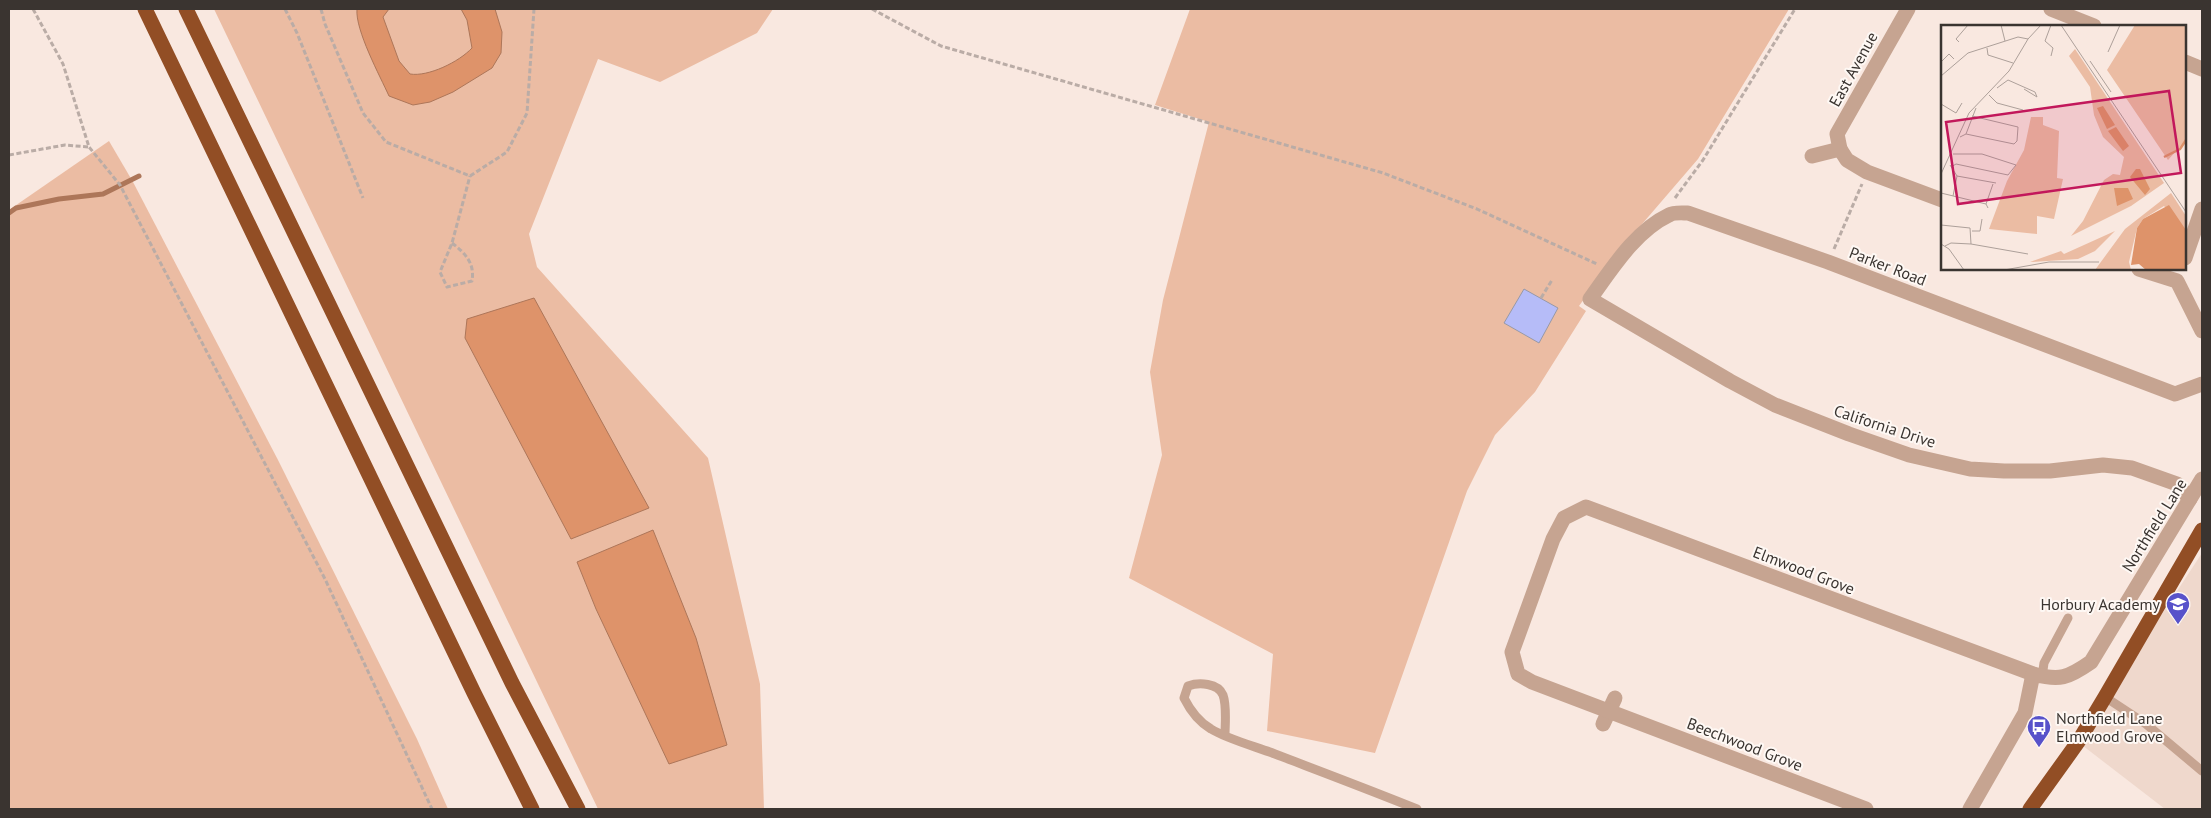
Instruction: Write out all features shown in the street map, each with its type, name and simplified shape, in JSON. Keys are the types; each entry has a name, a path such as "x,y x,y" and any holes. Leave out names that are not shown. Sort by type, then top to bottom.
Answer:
{"highway":[{"path":"145,9 532,809"},
{"path":"186,9 512,683 578,809"},
{"path":"2030,809 2078,742 2202,530"}],"street":[{"name":"East Avenue","path":"1840,148 1837,134 1908,9"},
{"path":"2051,9 2091,25"},
{"path":"2186,62 2202,69"},
{"path":"1812,156 1840,148 1847,160 1867,172 1941,200"},
{"path":"2186,255 2202,210"},
{"path":"1611,270 1646,230 1670,213"},
{"name":"Parker Road","path":"1670,213 1688,213 1828,262 2175,394 2202,384"},
{"name":"California Drive","path":"1611,270 1590,299 1730,381 1775,405 1909,455 1970,469 2050,471 2103,465 2132,468 2176,484 2190,499"},
{"path":"2145,270 2179,275 2202,331"},
{"name":"Northfield Lane","path":"2038,675 2053,679 2074,674 2091,662 2202,479"},
{"name":"Elmwood Grove","path":"1564,518 1586,507 2038,675"},
{"name":"Beechwood Grove","path":"1564,518 1553,539 1512,652 1518,674 1532,682 1866,809"},
{"path":"1970,809 2025,713 2038,675"}],"lane":[{"path":"2038,675 2068,618"},
{"path":"1225,735 1223,695 1217,687 1194,683 1188,686 1184,698 1190,710 1211,729 1225,735 1417,809"},
{"path":"2105,697 2146,724 2202,771"}],"path":[{"path":"33,9 63,64 89,147 120,185 325,579 432,809"},
{"path":"285,9 297,33 363,198"},
{"path":"321,9 325,24 362,113 386,142 470,176"},
{"path":"872,9 941,46 1384,173 1477,210 1611,270"},
{"path":"1670,213 1675,197 1703,160 1795,9"},
{"path":"452,243 467,254 473,272 472,281 447,287 440,272 452,243 470,176 507,152 528,113 534,10"},
{"path":"9,156 65,145 89,147"},
{"path":"1828,262 1867,172"},
{"path":"1541,298 1552,280"}],"shaded area":[{"path":"214,9 773,9 757,33 660,82 598,59 529,234 537,267 708,458 760,684 764,809 598,809"},
{"path":"357,9 389,9 383,17 399,61 410,74 434,71 451,63 472,48 467,20 461,9 495,9 502,32 501,53 492,68 453,92 430,102 413,105 389,96 364,40 357,18"},
{"path":"1190,9 1789,9 1698,159 1618,252 1579,306 1586,311 1535,392 1495,435 1467,491 1375,753 1267,731 1273,654 1129,578 1162,455 1150,372 1163,300 1209,122 1155,105"},
{"path":"109,141 133,182 278,460 417,739 448,809 9,809 9,210"},
{"path":"534,298 649,508 571,539 465,338 467,319"},
{"path":"653,530 696,638 727,745 669,764 596,609 577,562"},
{"name":"Horbury Academy","path":"2202,553 2202,809 2165,809 2078,742"}],"building":[{"path":"1524,289 1558,308 1539,343 1504,323"}],"waterway":[{"path":"9,213 16,208 59,199 103,194 139,176"}],"place":[{"name":"Horbury Academy","path":"2178,625"},
{"name":"Northfield Lane Elmwood Grove","path":"2039,748"}]}
